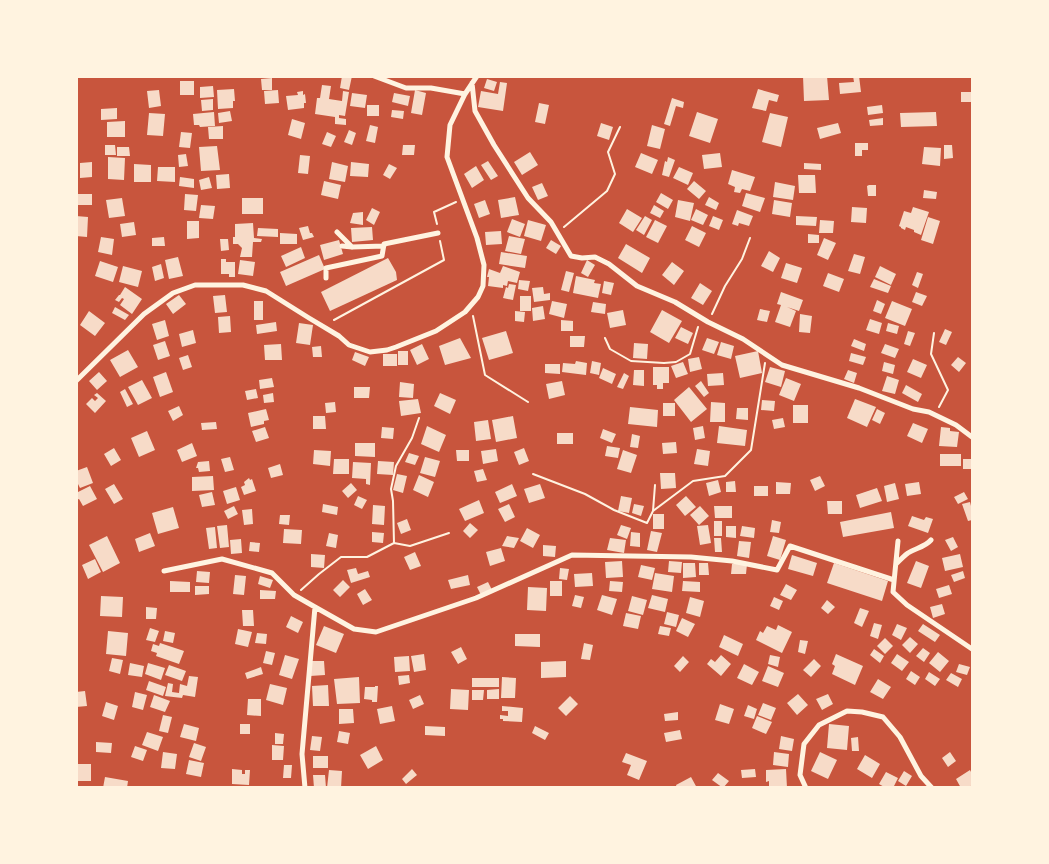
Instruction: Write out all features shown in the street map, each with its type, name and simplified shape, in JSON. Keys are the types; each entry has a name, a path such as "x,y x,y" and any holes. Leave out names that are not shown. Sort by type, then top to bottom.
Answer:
{"street":[{"path":"374,76 406,88 431,88 465,94"},
{"path":"76,381 144,314 173,293 195,285 243,285 266,291 339,336 349,345 370,352 396,347 436,330 465,312 478,297 483,286 484,265 477,238 447,157 450,126 465,94 477,76"},
{"path":"472,83 476,111 494,145 528,198 551,222 571,256 595,257 609,264 637,286 675,302 743,339 782,366 859,388 913,409 929,412 956,425 972,437"},
{"path":"338,232 352,247"},
{"path":"342,246 384,246 384,244 438,233"},
{"path":"327,278 326,268 382,256 384,246"},
{"path":"896,564 906,554 926,546 931,540"},
{"path":"898,542 893,592 907,605 972,649"},
{"path":"164,571 222,559 272,573 294,596 315,608 354,629 376,632 476,598 572,555 701,558 732,561 777,570 790,546 894,580"},
{"path":"305,788 302,754 315,608"},
{"path":"806,788 800,775 804,744 819,725 847,711 883,717 900,737 921,776 932,788"}],"path":[{"path":"557,233 606,191 615,174 608,152 620,128"},
{"path":"334,320 444,260 434,212 462,199"},
{"path":"708,322 725,286 742,259 750,238"},
{"path":"469,308 474,318 485,375 528,402"},
{"path":"605,338 610,349 631,361 676,362 690,354 701,318"},
{"path":"934,333 931,354 948,390 935,415"},
{"path":"653,511 693,481 725,476 751,450 766,355"},
{"path":"394,543 391,489 396,466 412,438 419,418"},
{"path":"533,474 585,494 614,510 647,523 653,511 655,485"},
{"path":"294,596 341,557 368,556 394,543 410,546 449,533"}],"building":[{"path":"342,76 352,76 349,90 340,88"},
{"path":"803,76 827,76 829,100 804,101"},
{"path":"853,76 859,76 861,92 840,94 839,83 854,82"},
{"path":"272,78 272,90 262,90 261,79"},
{"path":"487,79 497,82 494,91 484,88"},
{"path":"180,81 194,81 194,95 180,95"},
{"path":"500,82 507,83 503,111 478,107 481,91 498,94"},
{"path":"322,85 331,86 329,99 342,101 343,91 349,92 345,116 339,115 339,118 346,119 346,125 335,124 335,117 315,114 317,98 320,98"},
{"path":"213,86 214,97 200,98 200,87"},
{"path":"234,89 233,108 218,109 217,90"},
{"path":"758,89 779,95 777,102 769,100 766,111 752,108"},
{"path":"159,90 161,106 149,108 147,91"},
{"path":"278,90 279,103 265,104 264,91"},
{"path":"415,90 426,93 422,115 411,113"},
{"path":"303,91 306,103 304,103 304,108 288,110 286,96 298,95 297,92"},
{"path":"961,92 972,92 972,102 961,102"},
{"path":"352,93 367,95 365,108 350,106"},
{"path":"394,93 410,96 408,106 392,102"},
{"path":"672,98 684,102 683,108 676,106 670,126 664,124"},
{"path":"213,99 213,110 202,111 201,100"},
{"path":"539,103 549,105 545,124 535,122"},
{"path":"367,105 379,105 379,116 367,116"},
{"path":"882,105 883,113 868,115 867,107"},
{"path":"117,108 117,119 101,120 101,109"},
{"path":"392,110 404,111 403,119 391,117"},
{"path":"230,111 232,121 219,123 218,113"},
{"path":"214,112 215,126 194,125 193,114"},
{"path":"697,112 718,119 710,143 689,136"},
{"path":"936,112 937,126 901,127 900,113"},
{"path":"149,113 165,114 163,136 147,135"},
{"path":"770,113 788,117 781,147 762,142"},
{"path":"883,118 883,125 870,126 869,120"},
{"path":"292,119 305,123 301,139 288,135"},
{"path":"125,121 125,137 107,137 107,122"},
{"path":"601,123 613,127 609,140 597,136"},
{"path":"838,123 841,133 820,139 817,128"},
{"path":"370,125 378,127 375,143 366,141"},
{"path":"652,125 665,129 660,149 647,146"},
{"path":"223,126 223,139 209,139 208,127"},
{"path":"349,130 356,133 352,145 344,142"},
{"path":"181,132 192,133 190,148 179,147"},
{"path":"327,132 336,136 331,147 322,144"},
{"path":"855,143 868,143 868,150 862,150 862,156 855,156"},
{"path":"105,145 115,145 116,155 105,155"},
{"path":"403,145 415,145 414,155 402,155"},
{"path":"944,145 952,145 953,158 944,159"},
{"path":"217,146 220,170 201,171 199,147"},
{"path":"117,147 129,147 130,156 117,156"},
{"path":"924,147 941,148 940,166 922,164"},
{"path":"530,152 538,165 522,175 514,162"},
{"path":"641,153 658,160 652,174 635,167"},
{"path":"720,153 722,167 704,169 702,155"},
{"path":"186,154 188,166 179,167 178,155"},
{"path":"300,155 310,156 308,174 298,173"},
{"path":"108,157 125,158 124,180 108,179"},
{"path":"668,157 675,160 669,177 662,175"},
{"path":"488,161 498,176 491,180 481,165"},
{"path":"92,162 92,177 80,178 80,163"},
{"path":"332,162 348,166 345,182 329,179"},
{"path":"351,162 369,164 368,177 350,176"},
{"path":"804,163 821,164 821,170 804,169"},
{"path":"134,164 151,165 151,182 134,182"},
{"path":"389,164 397,168 390,179 383,175"},
{"path":"476,166 484,180 472,188 464,174"},
{"path":"158,167 175,167 175,182 157,181"},
{"path":"679,167 693,173 688,185 673,178"},
{"path":"732,170 755,177 750,191 742,189 740,193 734,192 735,187 728,184"},
{"path":"229,174 230,188 217,189 216,175"},
{"path":"798,175 815,175 816,193 799,193"},
{"path":"180,177 194,179 194,188 179,186"},
{"path":"209,177 212,188 201,190 199,180"},
{"path":"324,181 341,185 338,199 321,195"},
{"path":"694,181 706,191 699,199 687,189"},
{"path":"775,182 795,186 793,200 773,197"},
{"path":"542,183 548,196 538,200 532,187"},
{"path":"876,185 876,196 868,196 867,186"},
{"path":"924,190 937,192 936,199 923,198"},
{"path":"661,193 673,200 668,209 656,202"},
{"path":"746,193 765,198 760,212 742,206"},
{"path":"77,194 92,194 92,205 78,205"},
{"path":"185,194 198,195 196,211 184,210"},
{"path":"515,197 519,215 501,218 498,200"},
{"path":"709,197 719,203 716,210 705,205"},
{"path":"122,198 125,216 109,218 106,200"},
{"path":"242,198 263,198 263,214 242,214"},
{"path":"485,200 490,214 479,218 474,204"},
{"path":"678,200 694,203 690,221 675,217"},
{"path":"774,200 792,203 790,217 772,214"},
{"path":"201,205 215,206 213,219 199,218"},
{"path":"654,205 664,211 660,218 650,213"},
{"path":"852,207 867,208 866,223 851,222"},
{"path":"913,207 929,212 921,235 914,230 906,227 905,230 899,226 904,211 911,213"},
{"path":"372,208 380,212 374,225 366,220"},
{"path":"627,209 642,218 633,232 619,223"},
{"path":"696,209 708,215 703,225 691,220"},
{"path":"737,210 753,216 749,226 739,223 738,226 732,224"},
{"path":"363,212 363,225 350,223 353,213"},
{"path":"76,216 88,217 87,237 76,236"},
{"path":"645,216 652,220 644,235 636,230"},
{"path":"713,216 723,220 719,230 709,226"},
{"path":"796,216 817,217 816,226 796,225"},
{"path":"928,217 940,221 933,244 921,240"},
{"path":"512,219 525,224 520,237 507,232"},
{"path":"528,220 546,225 541,241 524,236"},
{"path":"655,220 667,226 658,243 646,237"},
{"path":"820,220 834,221 833,233 819,233"},
{"path":"187,221 199,221 199,238 187,239"},
{"path":"134,222 136,235 122,237 120,224"},
{"path":"253,223 254,238 262,239 261,242 253,242 252,257 240,257 242,248 238,244 233,244 235,224"},
{"path":"308,226 314,237 303,240 299,228"},
{"path":"692,226 706,233 699,247 685,240"},
{"path":"372,227 373,240 352,242 351,228"},
{"path":"258,228 278,229 278,237 257,236"},
{"path":"501,231 502,244 486,245 485,232"},
{"path":"280,233 297,234 297,244 280,244"},
{"path":"808,234 819,235 819,243 808,243"},
{"path":"509,236 525,239 521,254 505,251"},
{"path":"101,237 114,239 112,255 98,252"},
{"path":"164,237 165,246 152,246 152,238"},
{"path":"824,238 836,243 828,260 817,255"},
{"path":"220,239 228,239 229,250 221,251"},
{"path":"339,240 343,254 324,260 320,245"},
{"path":"551,240 561,246 556,254 546,248"},
{"path":"626,244 650,258 642,273 618,258"},
{"path":"301,247 305,258 286,267 281,256"},
{"path":"769,251 780,258 773,272 761,266"},
{"path":"501,252 527,256 525,268 499,264"},
{"path":"854,254 865,257 860,274 848,271"},
{"path":"319,255 325,269 286,286 280,272"},
{"path":"178,257 183,276 169,279 165,260"},
{"path":"388,258 396,272 397,280 330,311 321,292"},
{"path":"221,259 226,259 226,262 235,262 235,277 221,274"},
{"path":"240,260 255,262 253,276 238,274"},
{"path":"587,260 595,265 588,277 581,273"},
{"path":"100,261 118,267 113,282 95,276"},
{"path":"672,262 684,271 674,285 662,275"},
{"path":"786,263 802,268 797,283 781,278"},
{"path":"161,264 164,278 155,281 152,267"},
{"path":"123,266 142,271 138,287 119,282"},
{"path":"503,266 520,272 517,283 508,281 507,286 503,285 503,288 488,286 489,269 500,273"},
{"path":"880,266 896,274 891,285 875,277"},
{"path":"566,271 574,273 569,292 561,290"},
{"path":"917,272 923,274 918,288 912,285"},
{"path":"828,273 844,279 839,292 823,286"},
{"path":"576,276 595,280 594,283 601,284 598,298 573,293"},
{"path":"874,279 891,286 888,293 870,287"},
{"path":"519,280 530,281 528,291 518,289"},
{"path":"604,281 614,283 611,295 602,293"},
{"path":"700,283 712,291 703,305 691,298"},
{"path":"509,284 516,285 513,300 503,298"},
{"path":"125,287 142,299 132,314 120,305 124,299 122,298 119,302 115,300"},
{"path":"543,287 544,294 550,293 550,300 534,302 532,288"},
{"path":"781,292 803,300 799,311 787,307 796,311 790,327 775,322 781,305 777,304"},
{"path":"916,292 927,296 922,306 912,302"},
{"path":"179,295 186,304 173,314 166,304"},
{"path":"225,295 227,312 215,313 213,296"},
{"path":"520,296 531,296 531,311 520,311"},
{"path":"877,300 885,304 881,314 873,311"},
{"path":"254,301 263,301 263,320 254,320"},
{"path":"552,301 567,304 564,318 549,314"},
{"path":"892,301 912,309 905,326 885,318"},
{"path":"593,302 606,304 605,314 591,312"},
{"path":"543,306 545,319 533,321 532,308"},
{"path":"115,307 129,315 125,320 112,313"},
{"path":"760,309 770,311 767,322 757,320"},
{"path":"623,310 626,325 610,328 607,313"},
{"path":"662,310 682,321 669,343 650,332"},
{"path":"89,311 105,323 95,336 80,325"},
{"path":"515,311 525,312 524,322 515,321"},
{"path":"800,314 812,316 810,333 799,332"},
{"path":"230,316 231,332 219,333 218,317"},
{"path":"870,319 882,323 879,334 866,330"},
{"path":"165,320 169,336 157,340 152,324"},
{"path":"561,320 573,321 573,331 561,331"},
{"path":"276,322 277,331 257,334 256,325"},
{"path":"299,323 313,325 310,345 296,343"},
{"path":"888,323 899,326 897,334 886,331"},
{"path":"681,327 693,333 688,344 675,338"},
{"path":"945,329 952,332 946,345 939,342"},
{"path":"193,330 196,343 182,347 179,334"},
{"path":"506,331 513,353 489,360 482,338"},
{"path":"908,331 915,333 910,346 904,344"},
{"path":"570,336 585,336 584,347 570,347"},
{"path":"460,338 471,358 445,365 439,346"},
{"path":"707,338 719,342 714,354 702,350"},
{"path":"854,339 866,344 864,351 851,346"},
{"path":"165,341 170,356 158,360 153,345"},
{"path":"721,342 734,346 731,359 717,355"},
{"path":"634,343 648,344 647,359 633,358"},
{"path":"281,344 282,360 265,360 264,345"},
{"path":"422,344 429,359 417,365 410,350"},
{"path":"885,344 899,349 895,358 881,353"},
{"path":"321,346 322,357 313,357 312,347"},
{"path":"128,350 138,367 120,377 110,360"},
{"path":"398,351 408,351 408,365 398,365"},
{"path":"758,351 762,373 740,378 735,356"},
{"path":"355,352 369,357 365,366 352,360"},
{"path":"851,353 866,357 863,365 849,361"},
{"path":"383,354 397,354 397,366 383,366"},
{"path":"188,355 192,367 183,370 179,358"},
{"path":"699,357 702,369 690,372 688,359"},
{"path":"958,357 966,363 959,372 951,365"},
{"path":"913,359 927,365 921,378 907,372"},
{"path":"576,361 587,363 586,375 562,372 563,363 575,364"},
{"path":"592,361 601,363 599,375 590,373"},
{"path":"683,362 688,374 676,378 671,366"},
{"path":"884,362 895,365 893,374 882,371"},
{"path":"545,364 560,364 560,374 545,373"},
{"path":"653,367 669,367 669,383 663,383 663,389 657,389 657,385 653,385"},
{"path":"770,367 785,371 781,387 765,382"},
{"path":"603,368 616,374 612,384 599,378"},
{"path":"634,370 644,370 644,386 633,385"},
{"path":"848,370 857,373 854,383 844,379"},
{"path":"99,372 107,381 97,390 89,381"},
{"path":"166,372 173,392 160,397 153,377"},
{"path":"624,373 629,376 623,389 617,387"},
{"path":"723,373 724,385 708,386 707,374"},
{"path":"887,376 899,380 895,394 882,391"},
{"path":"272,378 274,387 260,389 259,380"},
{"path":"786,378 801,384 794,401 779,395"},
{"path":"142,380 152,398 138,405 128,387"},
{"path":"562,381 565,395 549,399 546,384"},
{"path":"701,381 709,393 704,397 695,386"},
{"path":"400,382 414,384 413,398 399,397"},
{"path":"906,385 922,394 918,402 902,393"},
{"path":"354,387 370,387 369,398 354,398"},
{"path":"689,387 707,409 691,422 674,400"},
{"path":"125,389 133,404 127,407 120,392"},
{"path":"256,389 258,398 247,400 245,391"},
{"path":"97,393 106,401 95,413 86,404 92,398 95,401 98,398 94,395"},
{"path":"273,393 274,402 264,403 263,395"},
{"path":"440,393 456,400 450,414 434,406"},
{"path":"418,399 421,413 401,416 399,401"},
{"path":"855,399 876,407 867,427 847,418"},
{"path":"762,400 775,401 774,411 761,410"},
{"path":"335,402 336,412 326,413 325,403"},
{"path":"711,402 725,403 725,422 710,422"},
{"path":"663,403 675,403 675,416 663,416"},
{"path":"793,405 808,405 808,423 793,423"},
{"path":"179,406 183,415 173,421 168,411"},
{"path":"630,407 658,410 657,427 628,424"},
{"path":"737,408 748,408 748,420 736,419"},
{"path":"266,409 269,420 264,421 264,424 251,427 248,413"},
{"path":"877,409 885,413 880,424 872,420"},
{"path":"313,416 325,416 326,429 313,429"},
{"path":"513,416 517,438 496,442 492,420"},
{"path":"783,418 785,427 774,429 772,420"},
{"path":"488,420 491,439 476,441 474,422"},
{"path":"216,422 217,429 202,430 201,423"},
{"path":"913,423 928,429 922,443 907,436"},
{"path":"427,426 446,435 439,452 421,444"},
{"path":"703,426 705,438 695,440 693,428"},
{"path":"719,426 747,430 745,446 717,443"},
{"path":"265,427 269,438 256,442 252,431"},
{"path":"382,427 394,428 393,439 381,438"},
{"path":"941,427 959,432 957,447 939,446"},
{"path":"603,429 616,434 612,443 600,438"},
{"path":"147,431 155,450 139,457 131,438"},
{"path":"557,433 573,433 573,444 557,444"},
{"path":"632,434 640,436 638,448 630,447"},
{"path":"676,442 677,453 663,454 662,443"},
{"path":"192,443 197,456 182,462 177,450"},
{"path":"355,443 375,443 375,457 355,456"},
{"path":"607,446 620,448 618,458 605,456"},
{"path":"114,448 121,460 111,466 104,454"},
{"path":"524,448 529,461 519,465 514,452"},
{"path":"496,449 498,461 483,464 481,451"},
{"path":"697,449 710,451 708,466 694,464"},
{"path":"314,450 331,451 330,466 313,464"},
{"path":"456,450 469,450 469,461 457,461"},
{"path":"623,450 637,455 631,473 617,469"},
{"path":"409,453 419,456 415,465 405,462"},
{"path":"940,454 961,454 961,466 940,466"},
{"path":"230,457 234,470 225,472 221,459"},
{"path":"425,457 440,461 435,477 420,473"},
{"path":"334,459 349,459 349,474 333,474"},
{"path":"963,459 972,459 972,469 963,469"},
{"path":"209,461 210,471 199,472 196,468 198,462"},
{"path":"378,461 394,462 393,475 377,474"},
{"path":"353,462 371,463 370,485 366,484 366,479 352,478"},
{"path":"280,464 283,475 271,478 268,468"},
{"path":"87,467 93,483 80,488 76,480 76,471"},
{"path":"483,469 487,480 477,482 474,471"},
{"path":"660,473 675,473 676,488 661,489"},
{"path":"397,474 407,476 403,493 393,490"},
{"path":"419,475 434,482 428,497 413,490"},
{"path":"213,476 214,490 192,491 192,477"},
{"path":"820,476 825,486 815,491 810,480"},
{"path":"249,478 252,479 256,491 244,495 241,487"},
{"path":"718,480 721,492 709,496 706,483"},
{"path":"735,481 736,492 726,492 726,482"},
{"path":"776,482 791,483 790,494 776,494"},
{"path":"919,482 921,494 907,496 905,484"},
{"path":"351,483 357,490 348,498 342,491"},
{"path":"895,483 899,499 887,502 884,486"},
{"path":"114,484 123,499 114,504 105,489"},
{"path":"512,484 517,496 500,503 495,492"},
{"path":"540,484 545,498 529,503 524,489"},
{"path":"90,486 97,499 83,506 79,499 76,500 76,493"},
{"path":"754,486 768,486 768,496 754,496"},
{"path":"236,487 240,500 227,504 223,491"},
{"path":"877,488 882,501 860,508 856,495"},
{"path":"212,492 215,505 202,507 199,495"},
{"path":"964,492 968,499 958,504 954,497"},
{"path":"358,496 367,500 362,509 354,505"},
{"path":"621,496 632,498 629,513 618,511"},
{"path":"686,496 696,507 685,516 676,505"},
{"path":"479,500 484,513 465,521 459,509"},
{"path":"827,501 842,501 842,514 828,514"},
{"path":"970,502 972,520 968,521 962,504"},
{"path":"323,504 338,507 337,515 322,512"},
{"path":"509,504 515,517 505,522 498,509"},
{"path":"634,504 644,506 641,516 632,513"},
{"path":"373,505 385,506 384,525 372,524"},
{"path":"234,506 238,514 228,519 224,511"},
{"path":"700,506 709,516 699,525 690,515"},
{"path":"714,506 732,506 732,518 715,518"},
{"path":"173,507 179,528 158,534 152,513"},
{"path":"252,509 253,524 244,525 242,510"},
{"path":"891,512 894,528 843,537 840,522"},
{"path":"653,514 664,514 664,529 653,529"},
{"path":"280,515 290,515 289,525 279,524"},
{"path":"912,516 924,520 926,517 933,519 928,533 908,526"},
{"path":"407,519 411,530 401,534 397,523"},
{"path":"772,520 781,522 779,533 770,532"},
{"path":"714,521 722,521 722,536 714,536"},
{"path":"470,523 478,530 470,538 463,531"},
{"path":"227,525 229,547 220,548 217,526"},
{"path":"621,525 631,528 627,539 617,535"},
{"path":"708,525 711,543 700,545 697,526"},
{"path":"726,526 736,526 736,538 726,537"},
{"path":"742,526 755,528 754,538 740,536"},
{"path":"215,527 217,548 209,549 206,528"},
{"path":"527,528 540,535 533,548 520,541"},
{"path":"284,529 302,530 301,544 283,543"},
{"path":"651,531 662,533 657,552 647,550"},
{"path":"372,532 384,533 383,543 372,542"},
{"path":"631,532 640,533 640,547 630,546"},
{"path":"150,533 155,546 139,552 135,539"},
{"path":"329,533 338,535 336,548 326,546"},
{"path":"107,536 120,563 103,572 89,545"},
{"path":"507,536 519,538 514,548 502,546"},
{"path":"773,536 786,540 780,560 767,556"},
{"path":"953,537 958,547 951,551 945,540"},
{"path":"610,538 626,540 624,553 607,550"},
{"path":"714,538 721,538 722,552 715,552"},
{"path":"241,539 242,553 231,554 230,540"},
{"path":"739,541 751,542 749,558 737,556"},
{"path":"250,542 260,543 259,552 249,551"},
{"path":"543,545 556,546 555,557 543,556"},
{"path":"501,548 505,561 490,566 486,552"},
{"path":"415,552 421,566 410,570 404,557"},
{"path":"311,554 325,555 324,568 311,567"},
{"path":"960,554 963,567 945,571 942,558"},
{"path":"792,555 817,563 813,576 788,569"},
{"path":"95,559 101,572 88,579 82,565"},
{"path":"622,561 623,577 606,578 605,562"},
{"path":"669,561 682,562 681,573 668,572"},
{"path":"916,561 929,566 921,588 907,583"},
{"path":"683,563 695,563 696,577 683,578"},
{"path":"699,563 708,563 709,575 699,575"},
{"path":"834,563 888,581 882,601 827,583"},
{"path":"732,564 747,564 746,574 731,574"},
{"path":"641,565 655,568 652,580 638,577"},
{"path":"356,568 358,574 368,571 370,577 351,583 347,570"},
{"path":"560,568 569,569 567,580 559,579"},
{"path":"197,571 210,572 209,583 196,582"},
{"path":"963,571 965,578 954,582 951,575"},
{"path":"592,573 593,586 575,587 574,574"},
{"path":"655,573 674,576 672,592 652,589"},
{"path":"235,575 246,576 244,595 233,594"},
{"path":"468,575 470,585 451,589 448,580"},
{"path":"260,576 273,580 270,588 258,584"},
{"path":"343,580 350,587 340,597 333,590"},
{"path":"170,581 190,582 190,592 170,592"},
{"path":"550,581 562,581 562,596 550,596"},
{"path":"610,581 623,582 622,592 609,591"},
{"path":"683,581 700,582 700,592 682,591"},
{"path":"488,582 492,590 481,595 477,587"},
{"path":"786,584 797,590 791,600 780,595"},
{"path":"949,585 952,594 939,598 936,589"},
{"path":"195,586 209,586 209,594 195,595"},
{"path":"528,587 547,588 546,611 527,610"},
{"path":"365,589 372,600 363,605 357,594"},
{"path":"260,590 276,591 275,599 260,599"},
{"path":"575,595 584,597 581,608 572,606"},
{"path":"602,595 617,599 612,615 597,610"},
{"path":"652,595 668,599 665,612 648,608"},
{"path":"101,596 123,597 122,617 100,616"},
{"path":"632,596 647,600 643,615 628,611"},
{"path":"690,597 704,601 700,617 686,613"},
{"path":"774,597 783,601 779,610 770,606"},
{"path":"827,600 835,607 828,614 821,608"},
{"path":"942,604 945,614 933,618 930,607"},
{"path":"146,607 157,608 156,619 146,619"},
{"path":"860,608 869,611 862,627 854,623"},
{"path":"242,610 253,610 254,626 243,626"},
{"path":"667,612 679,615 676,627 664,624"},
{"path":"626,613 641,616 638,629 623,626"},
{"path":"291,616 303,622 298,633 286,627"},
{"path":"682,618 695,624 688,637 676,631"},
{"path":"874,623 882,625 878,639 870,636"},
{"path":"897,624 907,628 901,640 892,635"},
{"path":"923,624 940,635 935,642 918,631"},
{"path":"778,625 792,632 782,653 756,640 760,631 763,633 767,626 776,630"},
{"path":"324,626 344,634 336,653 316,645"},
{"path":"660,626 671,628 669,636 658,634"},
{"path":"150,628 159,631 155,642 146,640"},
{"path":"238,629 252,632 248,647 235,644"},
{"path":"108,631 128,633 126,656 106,654"},
{"path":"165,631 175,633 173,643 163,641"},
{"path":"257,633 267,634 266,644 255,643"},
{"path":"515,634 540,634 540,647 515,646"},
{"path":"724,635 743,644 738,656 719,647"},
{"path":"910,637 918,644 910,653 902,645"},
{"path":"885,638 893,646 885,654 877,646"},
{"path":"800,640 808,641 805,654 798,652"},
{"path":"160,643 184,651 179,664 156,656 157,653 151,651 153,644 159,646"},
{"path":"584,643 593,645 590,660 581,659"},
{"path":"461,647 467,659 458,664 451,652"},
{"path":"923,648 930,653 924,662 916,656"},
{"path":"874,649 884,656 880,663 870,655"},
{"path":"266,651 275,653 272,665 263,663"},
{"path":"938,652 949,661 940,672 929,663"},
{"path":"424,654 426,670 414,672 411,656"},
{"path":"836,654 863,666 855,685 832,674 835,666 832,664"},
{"path":"897,654 909,662 902,671 891,663"},
{"path":"285,655 299,659 292,679 279,675"},
{"path":"721,655 731,664 721,676 707,664 711,659 715,662"},
{"path":"770,655 780,657 778,667 768,664"},
{"path":"409,656 410,671 395,672 394,657"},
{"path":"683,656 689,662 680,672 674,666"},
{"path":"112,658 123,660 120,674 109,671"},
{"path":"814,659 821,666 811,677 803,670"},
{"path":"309,661 324,661 325,675 310,676"},
{"path":"566,661 566,677 541,678 541,662"},
{"path":"130,663 144,666 142,677 128,675"},
{"path":"148,663 165,668 161,680 145,674"},
{"path":"744,664 759,672 752,685 737,678"},
{"path":"959,664 970,667 967,675 956,672"},
{"path":"169,665 186,671 182,681 165,675"},
{"path":"768,666 784,673 778,687 762,681"},
{"path":"261,667 263,674 247,679 245,673"},
{"path":"911,671 920,677 915,685 906,679"},
{"path":"929,672 940,679 935,686 925,679"},
{"path":"951,673 962,679 958,687 946,680"},
{"path":"409,675 410,683 399,685 398,676"},
{"path":"189,676 198,677 195,697 165,696 168,683 173,684 172,692 179,693 180,684 187,686"},
{"path":"359,677 360,703 337,704 334,679"},
{"path":"502,677 516,678 515,698 501,698"},
{"path":"472,678 499,678 499,687 472,687"},
{"path":"878,679 891,687 883,699 870,692"},
{"path":"149,681 166,687 163,696 146,690"},
{"path":"270,684 287,688 283,705 266,700"},
{"path":"328,685 329,706 313,706 312,686"},
{"path":"378,686 377,702 364,699 365,687"},
{"path":"451,689 469,690 468,710 450,709"},
{"path":"499,689 499,699 487,699 487,690"},
{"path":"472,690 484,690 483,700 472,700"},
{"path":"85,691 87,706 76,707 76,692"},
{"path":"135,692 147,695 143,710 132,707"},
{"path":"798,694 808,705 797,715 787,703"},
{"path":"828,694 833,704 822,710 816,699"},
{"path":"154,695 170,701 165,712 150,707"},
{"path":"420,695 424,704 413,709 409,700"},
{"path":"570,696 578,704 566,716 558,708"},
{"path":"248,699 261,699 261,716 247,715"},
{"path":"106,702 118,706 114,720 102,716"},
{"path":"763,703 776,708 771,720 758,715"},
{"path":"720,704 734,709 729,724 715,720"},
{"path":"748,705 757,709 754,719 744,716"},
{"path":"392,706 395,721 380,724 377,709"},
{"path":"502,706 523,708 522,722 500,719 500,715 508,716 508,711 502,711"},
{"path":"339,709 353,709 354,723 339,724"},
{"path":"678,712 678,720 665,721 664,714"},
{"path":"163,715 172,717 168,733 159,731"},
{"path":"757,716 772,722 766,734 752,728"},
{"path":"184,724 199,728 196,741 180,737"},
{"path":"240,724 250,724 250,734 240,734"},
{"path":"829,724 849,726 847,750 827,748"},
{"path":"425,726 445,727 445,736 425,735"},
{"path":"535,726 549,733 545,740 532,733"},
{"path":"680,730 682,739 666,742 664,733"},
{"path":"339,731 350,733 348,744 337,742"},
{"path":"147,732 163,737 158,751 142,745"},
{"path":"275,733 284,734 283,744 275,744"},
{"path":"312,736 322,737 320,751 310,750"},
{"path":"781,736 794,739 792,751 779,749"},
{"path":"858,737 859,751 852,751 851,738"},
{"path":"96,742 112,743 111,753 96,752"},
{"path":"194,743 206,747 201,761 189,757"},
{"path":"272,745 284,746 283,760 272,760"},
{"path":"135,746 147,750 143,761 131,757"},
{"path":"376,746 383,760 368,769 360,755"},
{"path":"163,752 177,754 175,769 161,768"},
{"path":"774,752 789,754 788,767 773,765"},
{"path":"820,752 837,760 828,779 811,771"},
{"path":"950,752 956,761 948,767 942,758"},
{"path":"626,753 647,761 639,780 627,775 631,765 622,762"},
{"path":"865,755 880,764 872,778 857,769"},
{"path":"313,756 328,756 328,768 313,768"},
{"path":"189,760 204,763 201,777 186,774"},
{"path":"78,764 91,764 91,781 76,781"},
{"path":"284,765 292,765 291,778 283,778"},
{"path":"232,769 242,770 242,774 245,774 245,770 250,770 249,785 232,784"},
{"path":"412,769 417,775 406,784 402,779"},
{"path":"755,769 756,777 742,778 741,770"},
{"path":"786,769 787,788 769,788 769,781 766,782 766,770"},
{"path":"329,770 342,771 341,788 327,788"},
{"path":"970,770 972,785 968,788 961,788 956,779"},
{"path":"904,771 912,776 906,786 898,781"},
{"path":"886,772 898,778 893,788 886,788 879,784"},
{"path":"718,773 729,781 723,788 712,780"},
{"path":"313,775 325,775 326,788 314,788"},
{"path":"105,777 128,781 127,788 103,788"},
{"path":"691,777 697,788 677,788 676,785"}]}
